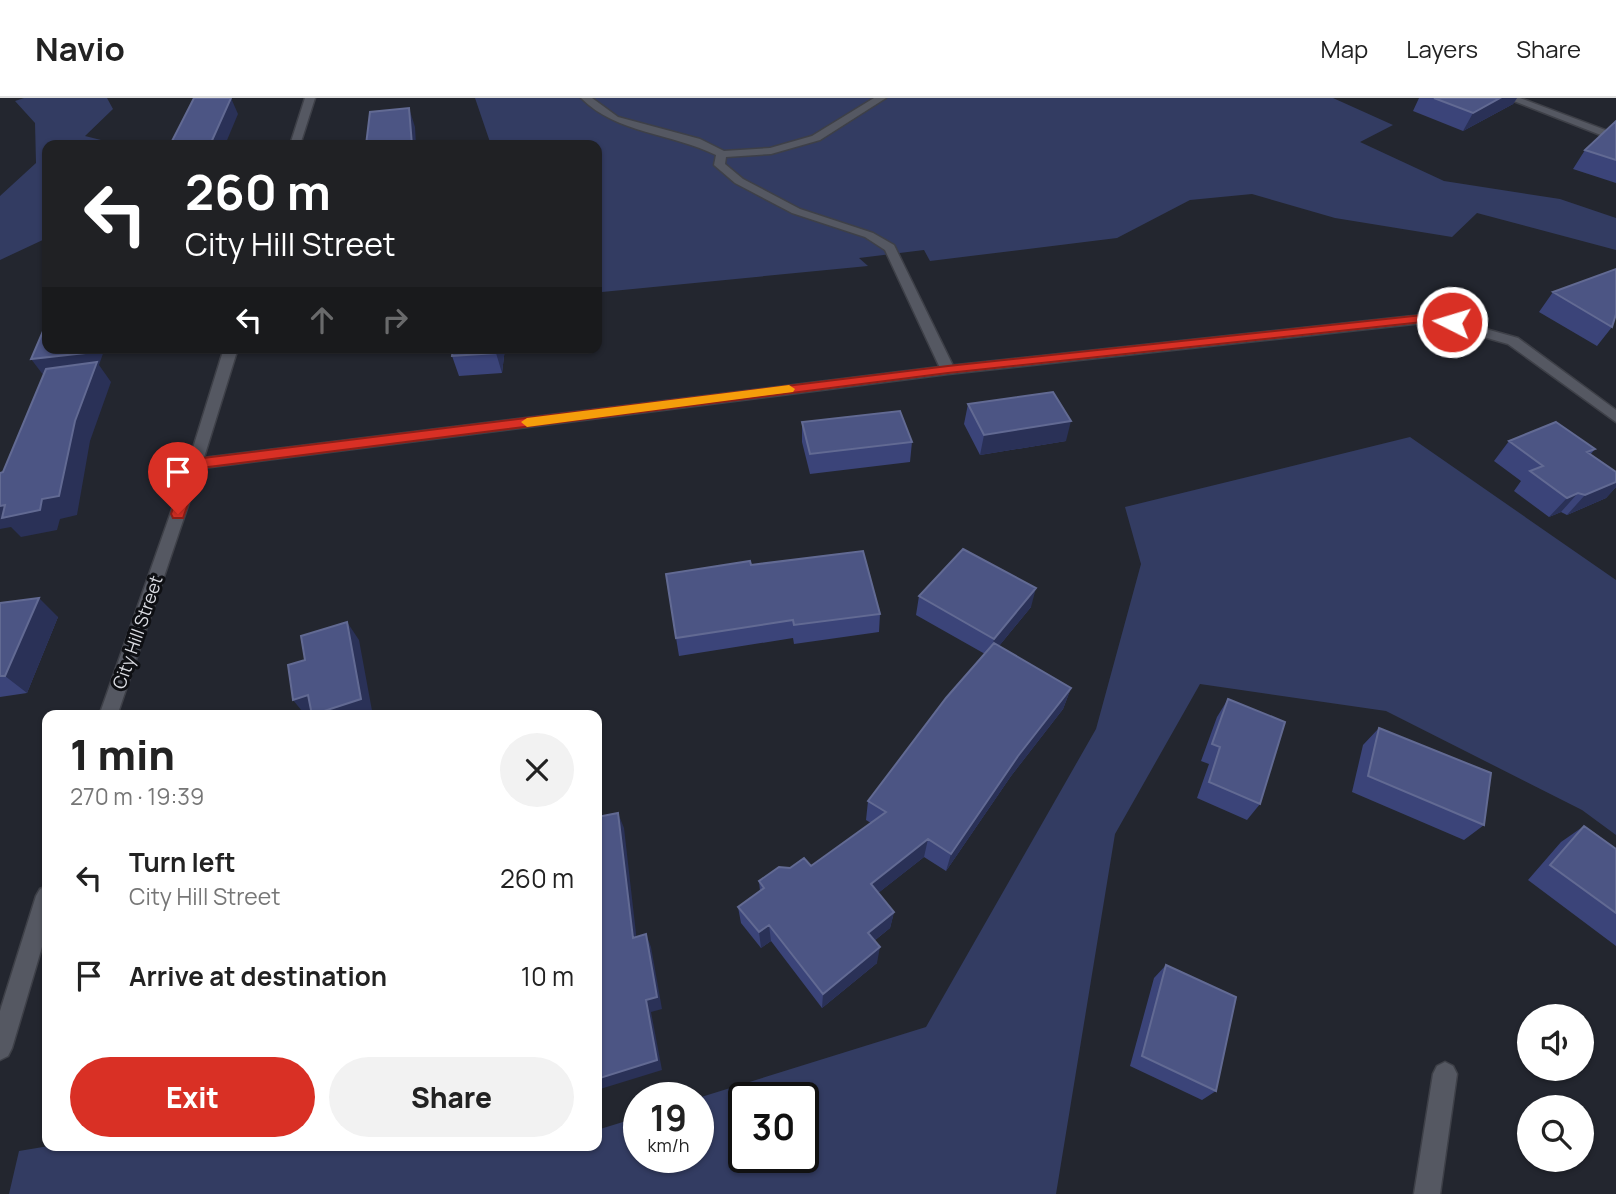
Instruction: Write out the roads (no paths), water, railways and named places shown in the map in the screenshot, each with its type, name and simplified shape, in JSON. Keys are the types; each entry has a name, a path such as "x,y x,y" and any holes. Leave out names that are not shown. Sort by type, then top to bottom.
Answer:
{"street":[{"path":"297,140 310,98"},
{"path":"586,98 614,119 696,141 722,154 771,151 816,138 881,98"},
{"path":"1511,98 1616,138"},
{"path":"722,154 719,165 762,194 818,220 869,235 890,248 948,370"},
{"path":"195,464 948,370 1432,318 1513,341 1616,417"},
{"name":"City Hill Street","path":"110,710 230,354"},
{"path":"0,1048 42,912"},
{"path":"1427,1194 1445,1074"}]}
